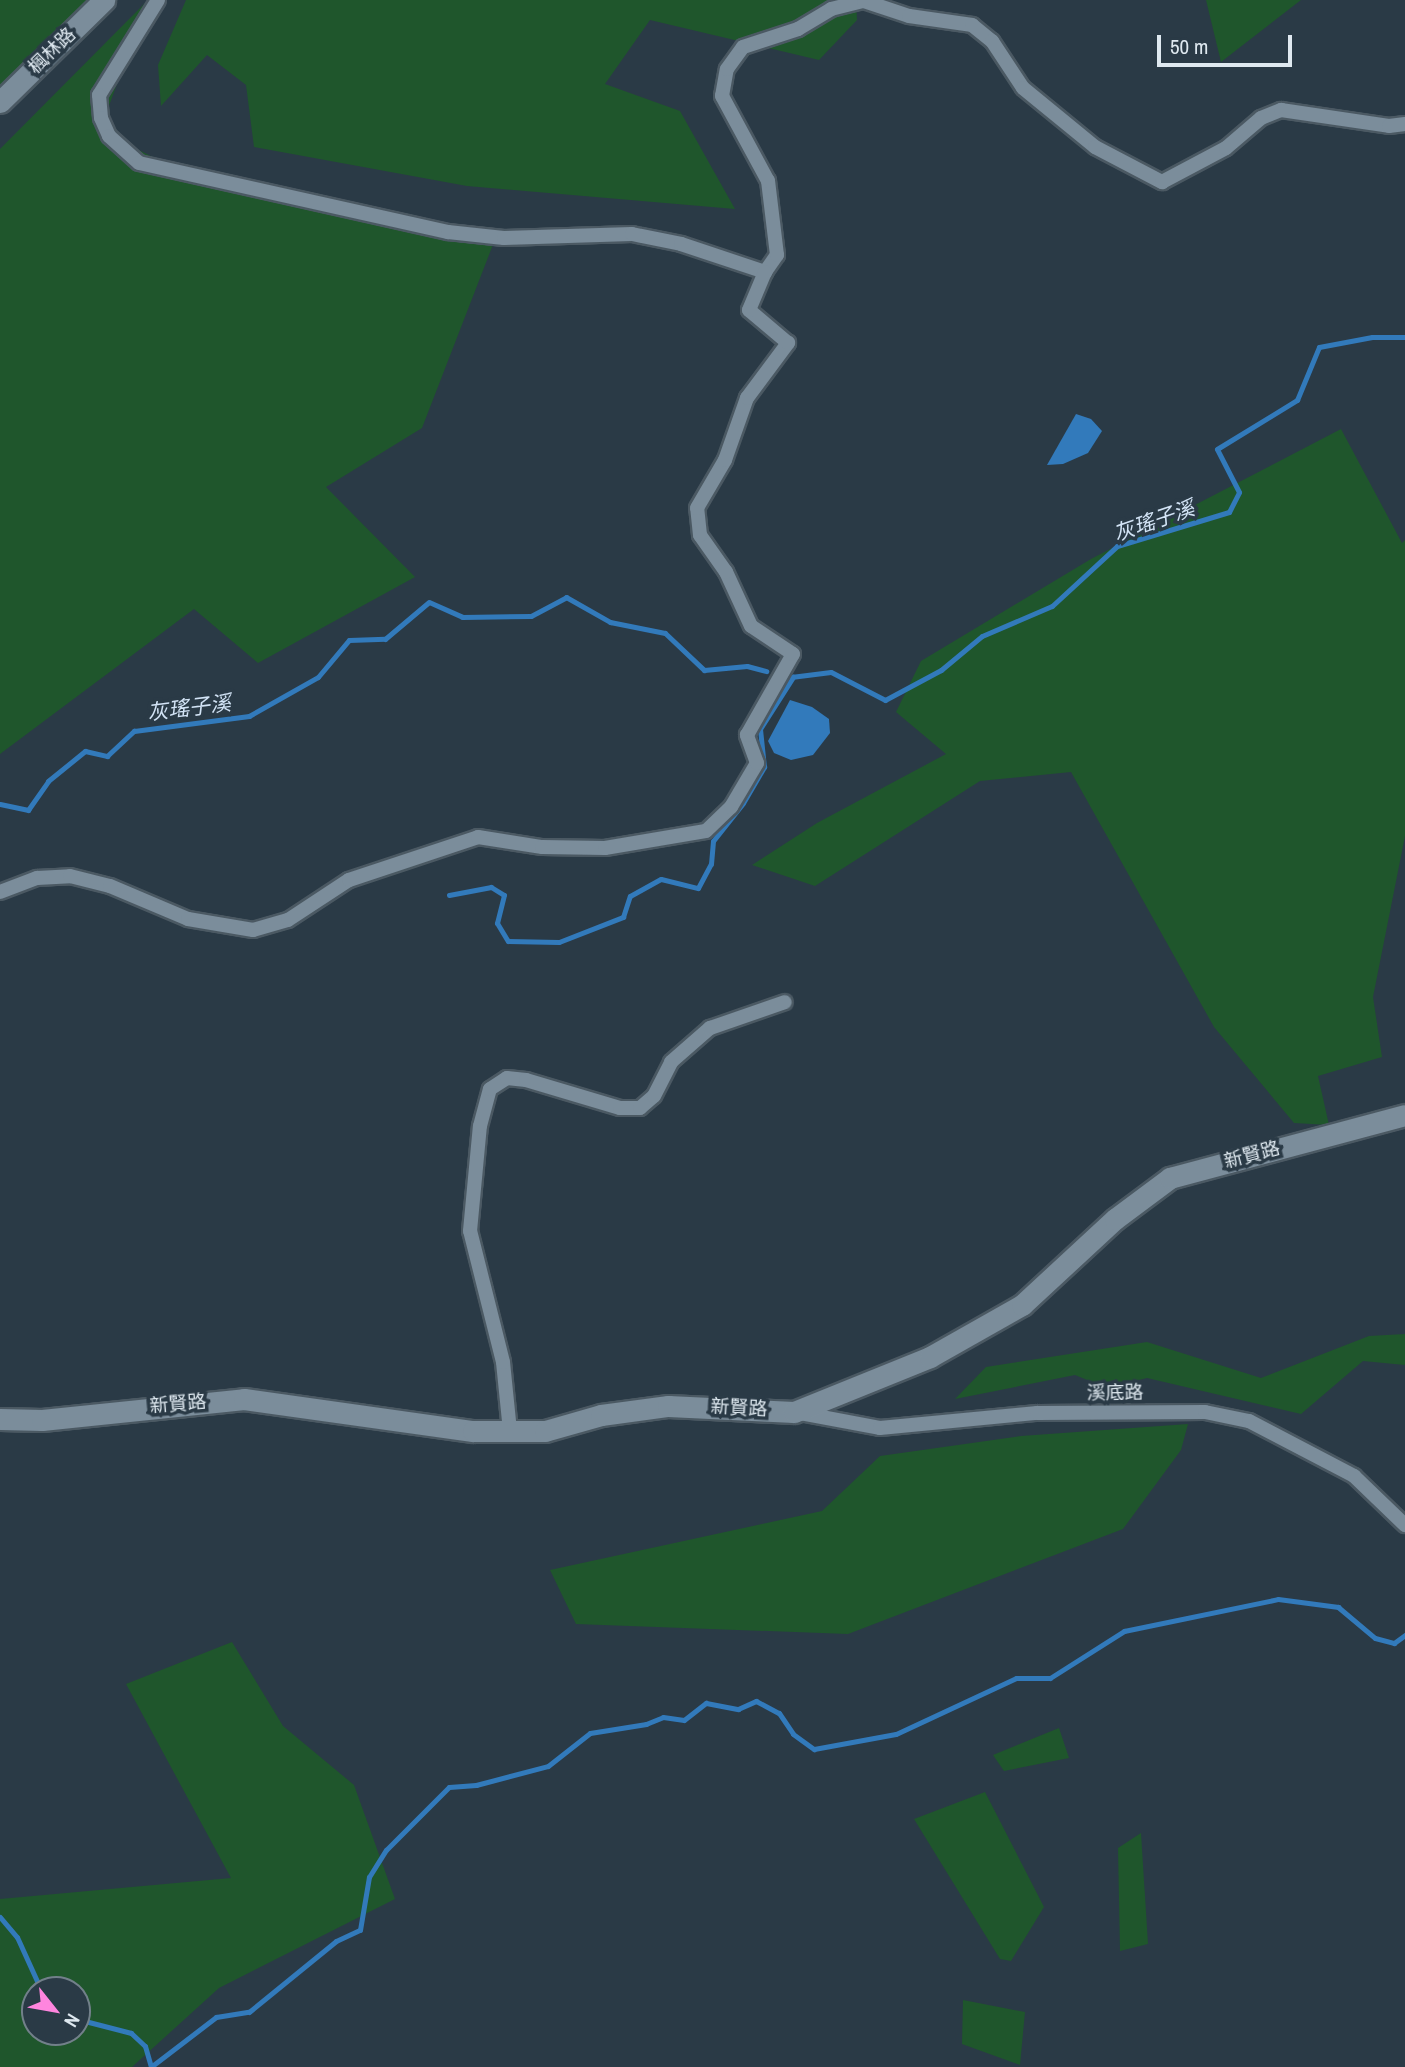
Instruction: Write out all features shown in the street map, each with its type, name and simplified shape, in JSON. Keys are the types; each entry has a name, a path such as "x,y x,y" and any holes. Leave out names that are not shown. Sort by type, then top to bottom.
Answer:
{"street":[{"name":"楓林路","path":"0,102 104,0"},
{"path":"158,0 100,95 101,118 109,136 139,163 449,232 504,238 632,234 681,244 765,272"},
{"path":"0,892 37,878 71,876 110,886 188,919 253,930 288,920 348,880 478,837 542,847 605,848 706,831 731,807 757,763 747,735 793,654 751,626 726,572 700,535 697,508 725,460 747,398 788,343 748,310 765,272 777,255 768,181 722,96 727,69 743,47 798,29 831,9 864,1 909,16 972,25 992,40 1023,88 1095,147 1162,182 1226,148 1261,118 1280,110 1389,126 1405,124"},
{"path":"510,1431 503,1362 470,1231 480,1126 490,1089 507,1078 526,1080 620,1108 640,1108 654,1096 671,1062 710,1028 785,1002"},
{"name":"新賢路","path":"0,1419 42,1420 244,1399 473,1431 545,1431 601,1415 668,1406 794,1412 930,1357 1022,1305 1115,1219 1170,1178 1405,1115"},
{"name":"溪底路","path":"794,1412 880,1428 1037,1413 1205,1412 1249,1421 1354,1476 1405,1525"}],"green space":[{"path":"0,0 90,0 0,87"},
{"path":"148,0 100,130 172,167 494,242 422,428 326,487 415,577 258,663 194,609 0,754 0,149"},
{"path":"186,0 856,0 857,20 819,60 650,20 605,84 680,111 735,209 467,186 254,147 246,85 207,55 161,106 158,65"},
{"path":"1206,0 1301,0 1221,62"},
{"path":"1341,429 1402,543 1405,540 1405,836 1373,997 1382,1057 1318,1076 1329,1125 1294,1123 1214,1027 1071,772 980,781 815,886 752,865 817,823 946,754 896,712 921,661 1091,559"},
{"path":"1405,1334 1405,1365 1363,1361 1301,1414 1147,1378 1107,1388 1075,1375 955,1399 986,1367 1147,1342 1261,1378 1369,1336"},
{"path":"1188,1424 1181,1450 1123,1529 848,1634 576,1624 550,1570 822,1511 880,1456 1021,1436"},
{"path":"232,1642 283,1726 354,1785 395,1899 219,1988 132,2067 0,2067 0,1899 231,1878 126,1684"},
{"path":"1059,1728 1069,1758 1004,1771 993,1755"},
{"path":"985,1792 1044,1907 1011,1961 1000,1959 914,1819"},
{"path":"1141,1833 1148,1944 1120,1951 1118,1848"},
{"path":"963,2000 1025,2012 1020,2065 962,2044"}],"water":[{"path":"1076,414 1091,419 1102,431 1088,453 1063,464 1047,465"},
{"path":"790,700 812,707 829,719 830,733 813,755 791,760 774,753 768,741"}],"waterway":[{"name":"灰瑤子溪","path":"791,677 831,672 885,700 941,670 982,636 1052,606 1117,546 1229,512 1239,492 1217,449 1297,400 1319,347 1372,337 1405,337"},
{"name":"灰瑤子溪","path":"0,804 28,810 48,781 85,751 107,756 134,731 249,716 318,677 349,640 385,639 429,602 462,617 531,616 566,597 610,622 665,633 704,670 747,666 766,671"},
{"path":"449,895 491,887 504,895 497,923 508,941 559,942 623,917 630,896 661,879 698,888 711,864 713,841 743,803 764,767 760,729 793,677"},
{"path":"152,2066 216,2017 249,2012 336,1941 360,1930 369,1877 386,1850 449,1787 476,1785 548,1766 590,1733 646,1724 663,1717 684,1720 706,1703 738,1709 756,1701 779,1713 793,1734 814,1749 896,1734 1016,1678 1050,1678 1124,1631 1278,1599 1338,1607 1375,1638 1394,1643 1405,1635"},
{"path":"0,1917 17,1937 35,1976"},
{"path":"91,2023 131,2033 145,2046 151,2067"}]}
